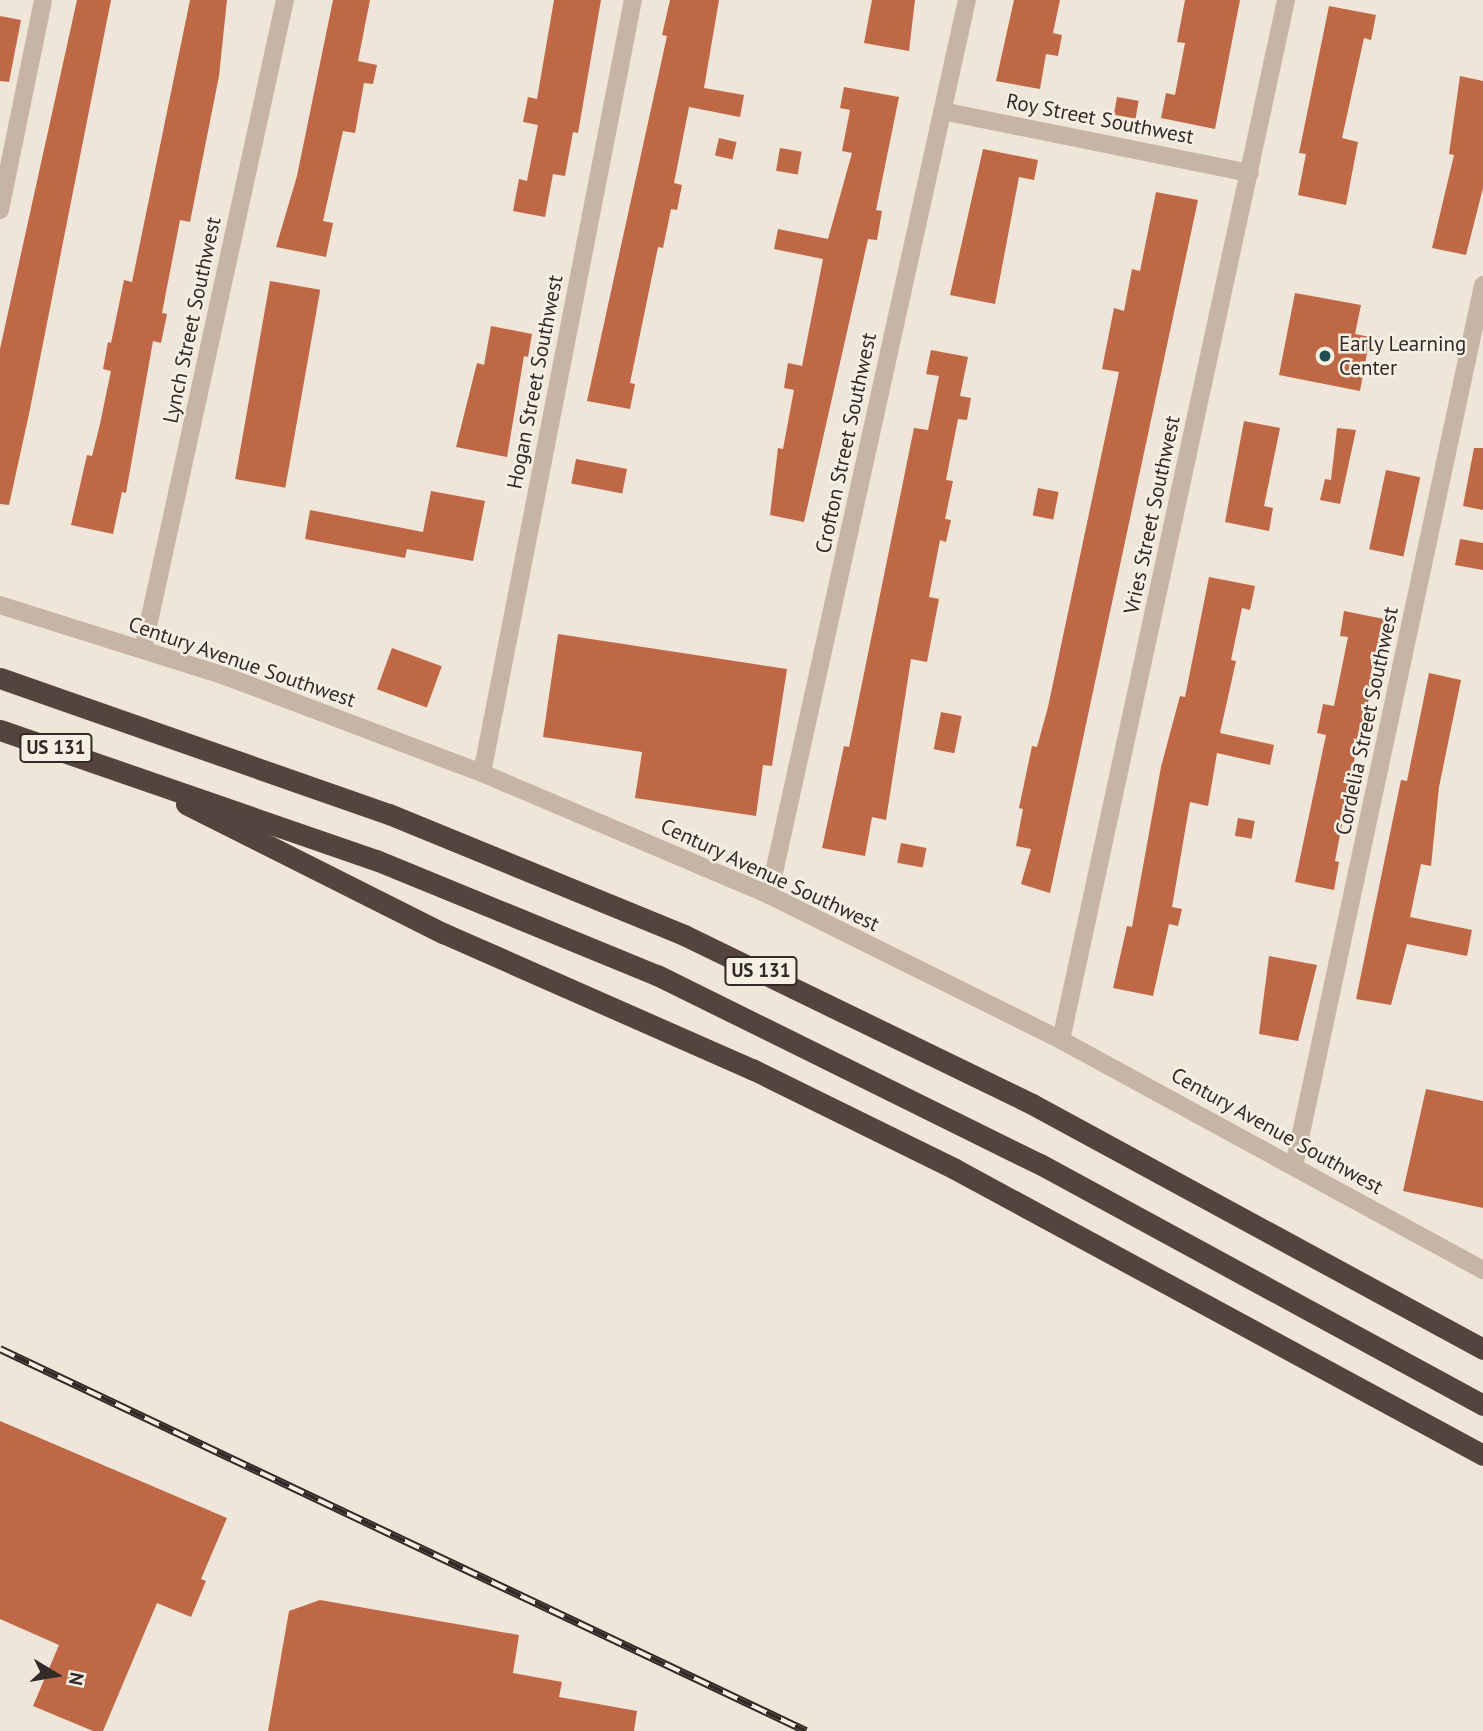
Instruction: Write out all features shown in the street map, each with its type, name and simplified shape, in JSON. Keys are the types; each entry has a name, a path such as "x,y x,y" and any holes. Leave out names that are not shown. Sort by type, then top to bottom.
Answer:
{"highway":[{"name":"US 131","path":"0,678 389,814 684,935 1021,1099 1483,1349"},
{"name":"US 131","path":"0,730 388,865 584,944 782,1033 1052,1170 1483,1405"},
{"path":"112,767 443,933 752,1069 955,1169 1483,1455"}],"street":[{"path":"0,210 43,0"},
{"name":"Lynch Street Southwest","path":"143,649 285,0"},
{"name":"Hogan Street Southwest","path":"482,773 633,0"},
{"name":"Crofton Street Southwest","path":"769,895 967,0"},
{"name":"Vries Street Southwest","path":"1061,1040 1286,0"},
{"name":"Roy Street Southwest","path":"942,111 1250,173"},
{"name":"Cordelia Street Southwest","path":"1294,1166 1483,285"},
{"name":"Century Avenue Southwest","path":"0,605 143,649 482,773 769,895 1061,1040 1483,1270"}],"building":[{"path":"77,0 111,0 9,505 0,504 0,349"},
{"path":"190,0 227,0 219,76 190,222 180,220 162,313 167,314 161,343 153,341 126,493 122,492 113,534 71,525 87,455 92,456 100,424 111,371 103,369 108,342 111,343 124,280 132,282"},
{"path":"333,0 370,0 358,61 377,65 373,84 364,83 355,133 343,131 323,221 333,223 326,257 276,247 297,176"},
{"path":"554,0 601,0 578,133 573,132 565,176 553,174 545,217 513,211 519,179 527,181 538,125 523,122 528,97 537,99"},
{"path":"670,0 719,0 704,88 744,95 740,117 689,107 674,183 682,185 677,210 671,209 663,248 658,247 630,383 635,384 630,409 587,401 667,36 662,35"},
{"path":"872,0 915,0 909,51 864,43"},
{"path":"1014,0 1060,0 1053,33 1062,35 1058,56 1046,54 1040,89 996,81"},
{"path":"1185,0 1240,0 1215,129 1161,118 1166,93 1175,95 1185,43 1177,42"},
{"path":"1329,6 1376,15 1371,40 1364,38 1342,138 1358,142 1346,205 1298,195 1306,154 1299,153"},
{"path":"0,16 21,20 9,82 0,81"},
{"path":"1460,76 1483,81 1483,188 1466,255 1432,248 1454,155 1449,154"},
{"path":"844,87 899,97 876,210 882,211 877,240 868,239 804,522 770,515 778,448 783,449 794,390 784,388 788,363 802,366 823,259 774,249 778,229 828,239 852,153 842,151 850,110 840,108"},
{"path":"1117,97 1139,101 1136,119 1114,115"},
{"path":"719,138 737,142 732,160 715,156"},
{"path":"780,148 802,152 798,174 776,171"},
{"path":"983,149 1038,160 1034,180 1019,177 995,304 950,295"},
{"path":"1156,192 1198,200 1050,893 1021,884 1031,849 1016,846 1023,809 1019,808 1032,746 1037,747 1048,707 1119,372 1102,369 1114,308 1124,311 1132,269 1140,271"},
{"path":"270,281 320,290 285,488 235,479"},
{"name":"Early Learning Center","path":"1295,293 1361,305 1355,334 1370,337 1360,391 1279,375"},
{"path":"491,326 532,334 528,357 524,356 507,457 456,447 477,363 484,365"},
{"path":"931,350 968,357 960,396 971,398 967,420 958,419 946,480 953,481 945,519 951,520 946,542 940,540 929,597 939,599 927,662 911,659 886,820 872,817 865,856 822,848 844,746 849,747 914,428 928,430 939,376 926,374"},
{"path":"1244,421 1280,428 1264,506 1273,508 1269,531 1225,522"},
{"path":"1337,428 1356,430 1340,504 1320,500 1325,479 1331,480"},
{"path":"1474,448 1483,448 1483,510 1463,506"},
{"path":"576,459 627,469 622,493 571,484"},
{"path":"1386,470 1420,477 1403,557 1369,549"},
{"path":"1038,488 1059,492 1053,519 1033,515"},
{"path":"431,491 485,501 473,561 407,549 405,558 305,539 310,510 423,532"},
{"path":"1460,539 1483,543 1483,570 1455,565"},
{"path":"1209,577 1255,586 1250,610 1242,608 1231,660 1236,661 1220,733 1274,745 1270,765 1217,753 1208,806 1190,802 1172,907 1182,909 1178,926 1169,924 1153,996 1113,988 1127,926 1132,927 1161,767 1180,696 1185,697"},
{"path":"1344,611 1389,620 1358,741 1335,861 1339,862 1334,890 1295,882 1326,735 1317,733 1323,704 1334,706 1348,637 1340,636"},
{"path":"558,634 787,669 772,766 763,765 756,816 635,798 642,752 543,737"},
{"path":"392,648 442,666 427,707 377,689"},
{"path":"1429,673 1461,680 1439,787 1431,866 1421,864 1410,917 1472,930 1467,956 1407,944 1391,1005 1356,999 1401,780 1407,781"},
{"path":"941,712 962,716 954,753 934,749"},
{"path":"1238,818 1255,821 1252,839 1235,836"},
{"path":"901,843 927,848 923,868 897,863"},
{"path":"1269,956 1317,965 1298,1041 1259,1034"},
{"path":"1426,1089 1483,1101 1483,1208 1403,1191"},
{"path":"0,1421 227,1518 201,1579 206,1581 191,1617 157,1603 103,1731 93,1731 33,1706 59,1645 0,1619"},
{"path":"320,1600 519,1635 513,1673 562,1682 559,1697 637,1711 634,1731 268,1731 289,1611"}],"railway":[{"path":"0,1349 806,1731"}],"place":[{"name":"Early Learning Center","path":"1325,356"}]}
